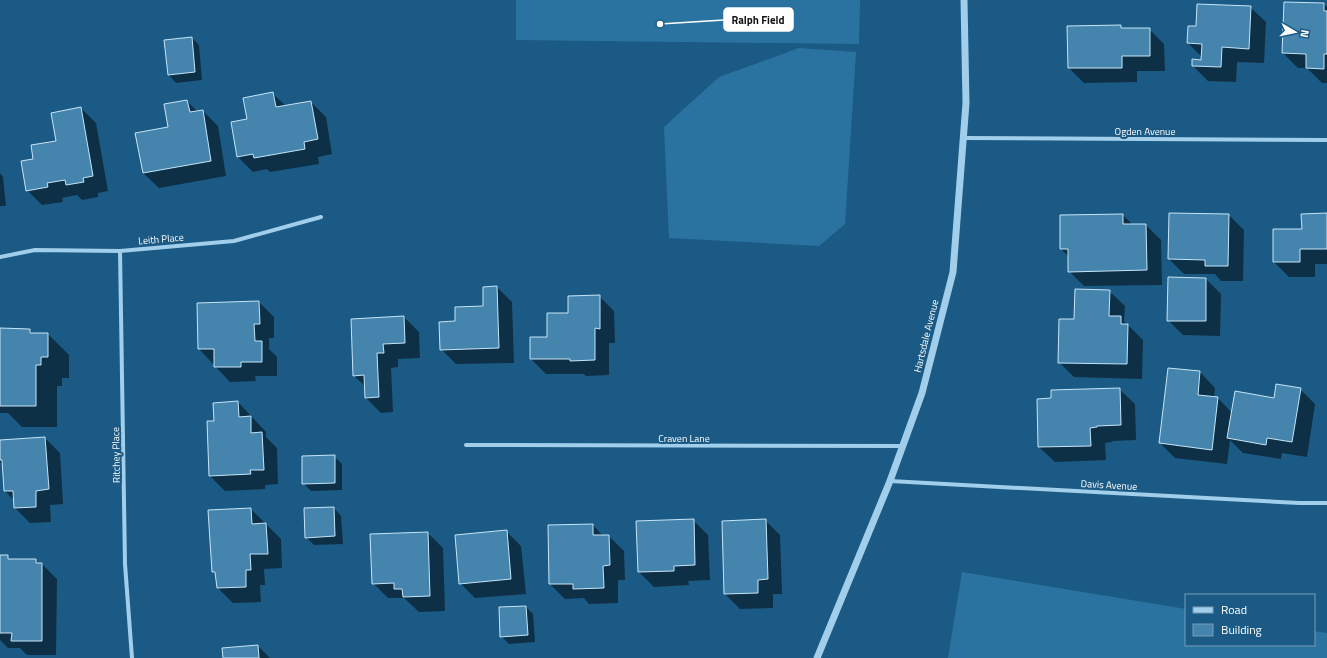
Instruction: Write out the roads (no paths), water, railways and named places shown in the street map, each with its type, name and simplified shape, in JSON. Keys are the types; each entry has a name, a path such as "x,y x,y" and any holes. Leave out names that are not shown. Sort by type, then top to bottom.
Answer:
{"street":[{"name":"Hartsdale Avenue","path":"817,658 890,481 922,393 953,272 966,103 964,0"},
{"name":"Ogden Avenue","path":"964,138 1327,140"},
{"name":"Leith Place","path":"0,257 35,250 120,251 234,241 321,217"},
{"name":"Ritchey Place","path":"120,251 126,564 132,658"},
{"name":"Craven Lane","path":"466,445 902,446"},
{"name":"Davis Avenue","path":"890,481 1299,503 1327,503"}],"place":[{"name":"Ralph Field","path":"660,24"}]}
